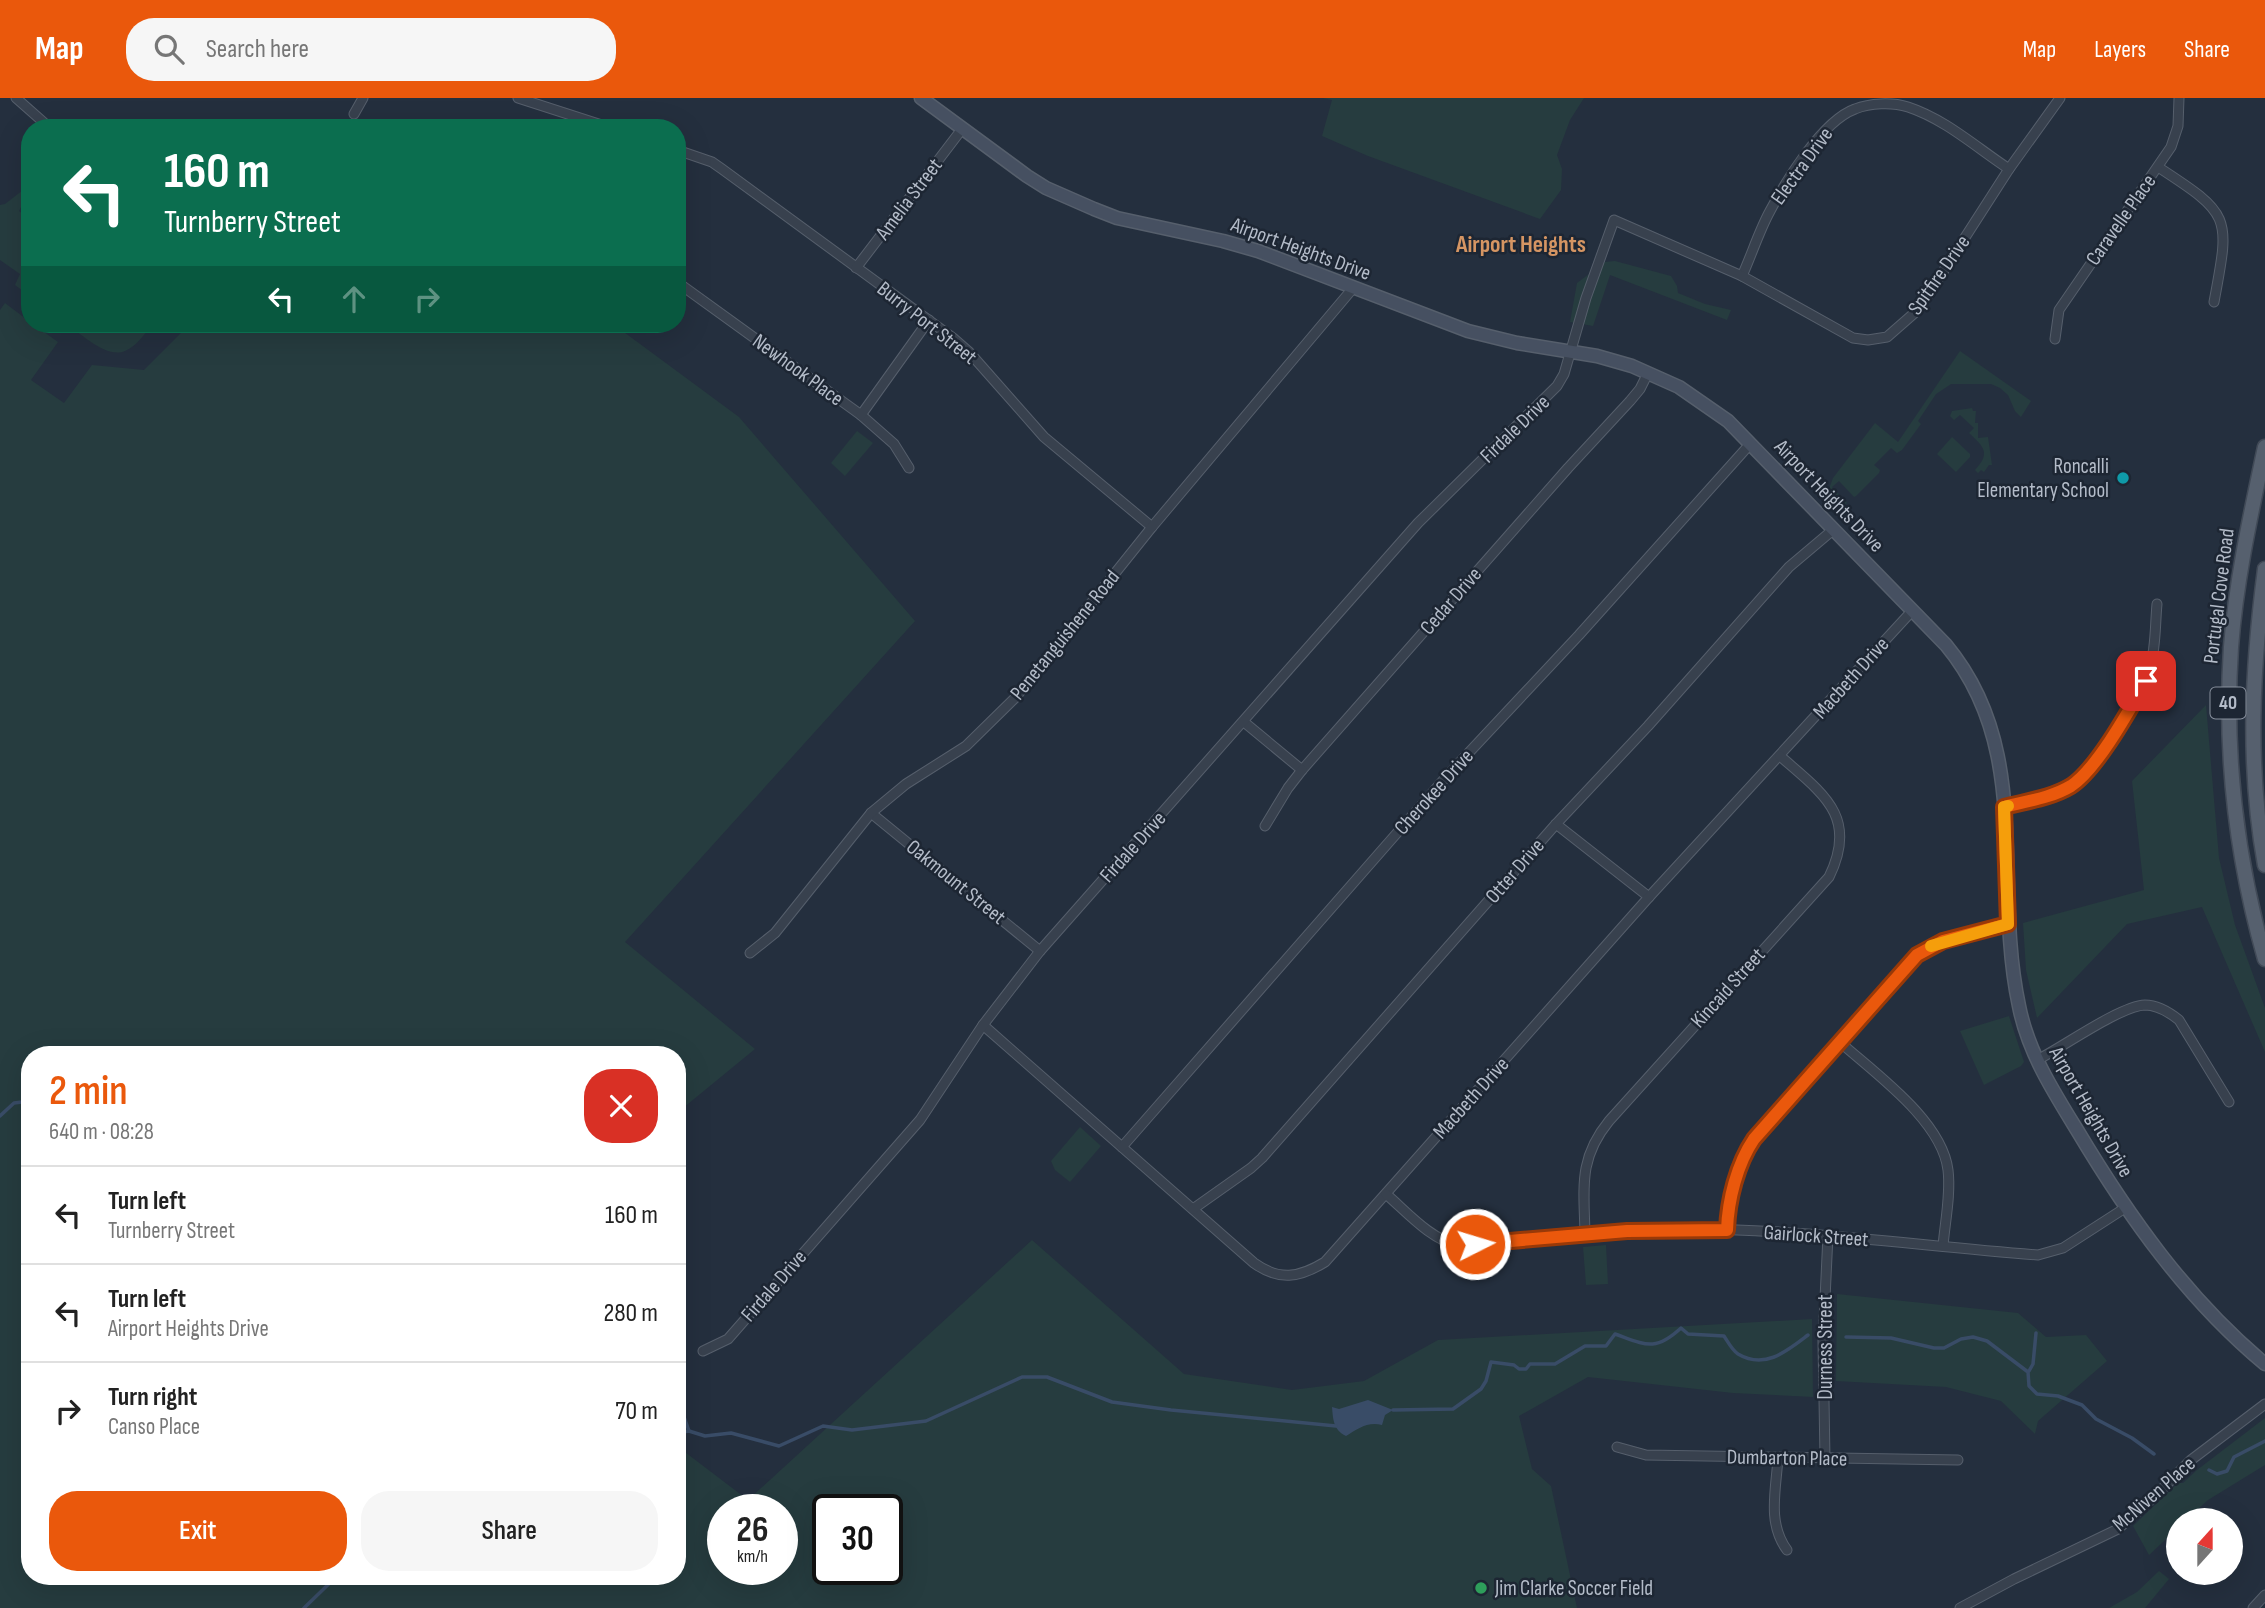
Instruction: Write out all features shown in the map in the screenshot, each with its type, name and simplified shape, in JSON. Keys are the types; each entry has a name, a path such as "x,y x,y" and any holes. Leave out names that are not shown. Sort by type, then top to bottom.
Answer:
{"main road":[{"name":"Portugal Cove Road","path":"2265,447 2235,606 2228,712 2234,810 2265,959"},
{"name":"Portugal Cove Road","path":"2265,569 2255,643 2253,690 2253,764 2265,864"}],"street":[{"path":"16,98 40,119"},
{"path":"354,114 363,98"},
{"path":"518,98 583,119"},
{"name":"Airport Heights Drive","path":"921,98 1046,188 1082,204 1117,218 1258,251 1439,322 1481,335 1607,359 1648,373 1679,387 1711,407 1751,443 1950,650 1977,690 1993,733 2000,764 2008,924 2019,1009 2031,1046 2056,1095 2125,1208 2180,1280 2212,1315 2265,1364"},
{"name":"Spitfire Drive","path":"1614,220 1742,276 1853,338 1868,340 1887,337 1919,309 2009,169 2060,98"},
{"name":"Caravelle Place","path":"2055,339 2059,310 2171,147 2177,134 2179,98"},
{"name":"Electra Drive","path":"1742,276 1770,212 1819,136 1836,120 1854,109 1888,104 1921,112 2009,169"},
{"name":"Amelia Street","path":"856,268 962,129"},
{"name":"Burry Port Street","path":"686,153 705,159 722,169 969,352 1044,437 1152,527"},
{"path":"2158,167 2207,200 2218,213 2224,242 2214,302"},
{"name":"Firdale Drive","path":"703,1351 728,1339 919,1120 983,1025 1040,951 1418,523 1549,396 1564,374 1586,298 1614,220"},
{"name":"Penetanguishene Road","path":"750,953 775,933 871,813 906,784 966,746 1015,698 1152,527 1354,287"},
{"name":"Newhook Place","path":"686,289 861,415 894,444 909,468"},
{"path":"861,415 929,320"},
{"name":"Cedar Drive","path":"1265,826 1287,788 1635,395 1648,373"},
{"name":"Cherokee Drive","path":"1122,1147 1446,777 1579,635 1751,443"},
{"name":"Otter Drive","path":"1194,1209 1262,1158 1556,824 1648,726 1789,566 1834,529"},
{"path":"2004,807 2040,799 2064,790 2081,779 2095,762 2146,681 2152,660 2157,604"},
{"name":"Macbeth Drive","path":"983,1025 1232,1245 1267,1272 1280,1276 1310,1271 1325,1262 1649,897 1912,611"},
{"path":"2253,690 2265,643"},
{"path":"1244,722 1302,771"},
{"name":"Kincaid Street","path":"1585,1234 1585,1170 1587,1158 1596,1139 1609,1121 1829,877 1836,862 1840,825 1834,812 1827,800 1780,756"},
{"name":"Oakmount Street","path":"871,813 1040,951"},
{"path":"1556,824 1649,897"},
{"path":"1727,1230 1730,1204 1749,1147 1912,961 1924,950 1943,941 2008,924"},
{"path":"2037,1060 2121,1012 2145,1005 2156,1007 2179,1020 2230,1102"},
{"path":"1841,1043 1923,1116 1945,1153 1949,1173 1943,1246"},
{"name":"Gairlock Street","path":"1386,1194 1436,1237 1459,1246 1675,1229 1828,1236 2038,1255 2063,1248 2125,1208"},
{"name":"Durness Street","path":"1825,1459 1824,1341 1828,1236"},
{"name":"McNiven Place","path":"1960,1608 2118,1529 2138,1513 2191,1460 2265,1404"},
{"name":"Dumbarton Place","path":"1617,1447 1646,1455 1958,1460"},
{"path":"1778,1458 1774,1518 1779,1540 1787,1550"},
{"path":"2253,1608 2265,1595"}],"green space":[{"path":"1323,98 1584,98 1570,120 1557,155 1562,169 1561,190 1540,219 1368,156 1322,136 1332,100"},
{"path":"21,192 21,289 15,285 20,274 0,260 0,205"},
{"path":"1615,261 1671,276 1678,293 1705,304 1731,310 1727,320 1610,275 1593,326 1570,322 1577,283 1605,262"},
{"path":"5,303 21,315 21,333 46,333 58,342 31,380 64,403 92,365 144,370 181,333 625,333 739,417 915,621 625,942 755,1049 686,1106 686,1046 21,1046 21,1585 686,1585 686,1453 740,1494 707,1494 707,1585 798,1585 798,1494 755,1494 1032,1240 1184,1374 1292,1390 1364,1381 1438,1340 1812,1319 1813,1397 1733,1393 1588,1377 1519,1416 1532,1469 1551,1486 1577,1608 0,1608 0,310"},
{"path":"80,333 145,333 133,346 118,353 102,349"},
{"path":"1960,351 2031,401 2021,417 2015,411 2008,395 2000,388 1991,384 1951,384 1936,394 1918,421 1921,424 1902,450 1897,453 1891,448 1874,465 1880,470 1879,473 1856,496 1839,481 1832,487 1847,503 1839,509 1833,507 1825,499 1833,478 1875,423 1898,442"},
{"path":"1972,408 1976,411 1978,438 1988,437 1992,465 1984,472 1981,470 1978,473 1975,470 1983,459 1984,450 1969,433 1974,428 1960,415 1954,420 1950,416 1952,411"},
{"path":"857,431 873,443 845,476 831,463"},
{"path":"1952,437 1970,454 1956,472 1937,454"},
{"path":"2206,705 2219,858 2235,925 2265,1008 2265,1052 2202,907 2127,924 2037,1018 2026,970 2023,923 2144,890 2132,781"},
{"path":"2009,1016 2024,1062 1984,1085 1960,1031"},
{"path":"1080,1127 1101,1146 1070,1182 1055,1170 1051,1161"},
{"path":"1606,1245 1608,1284 1586,1285 1583,1247"},
{"path":"1837,1294 2018,1313 2046,1337 2086,1335 2107,1361 2038,1421 2035,1434 2001,1401 1946,1387 1836,1381"},
{"path":"2265,1418 2265,1465 2199,1508 2166,1508 2166,1539 2149,1555 2133,1526 2178,1483 2183,1483"},
{"path":"2159,1571 2166,1577 2166,1583 2145,1608 2109,1608 2137,1592"}],"water":[{"path":"1368,1400 1393,1410 1385,1415 1382,1425 1367,1425 1346,1436 1338,1430 1334,1423 1332,1407 1339,1409"}],"waterway":[{"path":"0,1116 14,1103 21,1102"},
{"path":"1393,1410 1453,1409 1481,1389 1491,1362 1514,1365 1519,1369 1526,1369 1530,1364 1555,1364 1585,1346 1606,1346 1615,1334 1650,1344 1664,1341 1681,1328 1688,1334 1724,1336 1738,1354 1757,1360 1775,1356 1808,1335"},
{"path":"2029,1371 2033,1364 2036,1333"},
{"path":"1846,1337 1891,1338 1934,1348 1944,1348 1961,1339 1973,1337 1987,1341 2028,1372 2029,1386 2037,1394 2058,1396 2082,1405 2096,1419 2132,1438 2154,1454"},
{"path":"686,1432 705,1436 731,1433 779,1446 823,1426 852,1430 926,1421 1022,1377 1047,1377 1112,1402 1336,1426"},
{"path":"686,1422 689,1431"},
{"path":"2209,1470 2217,1474 2227,1471 2234,1457 2265,1441"},
{"path":"304,1608 328,1585"}],"slow traffic":[{"path":"1931,946 2008,924 2004,807 2008,806"}],"place":[{"name":"Roncalli Elementary School","path":"2123,478"},
{"name":"Jim Clarke Soccer Field","path":"1481,1588"}],"district":[{"name":"Airport Heights","path":"1521,244"}],"route":[{"path":"1475,1244 1627,1231 1727,1230 1734,1190 1745,1155 1754,1139 1917,955 1943,941 2008,924 2004,807 2053,795 2081,779 2095,762 2146,681"}]}
